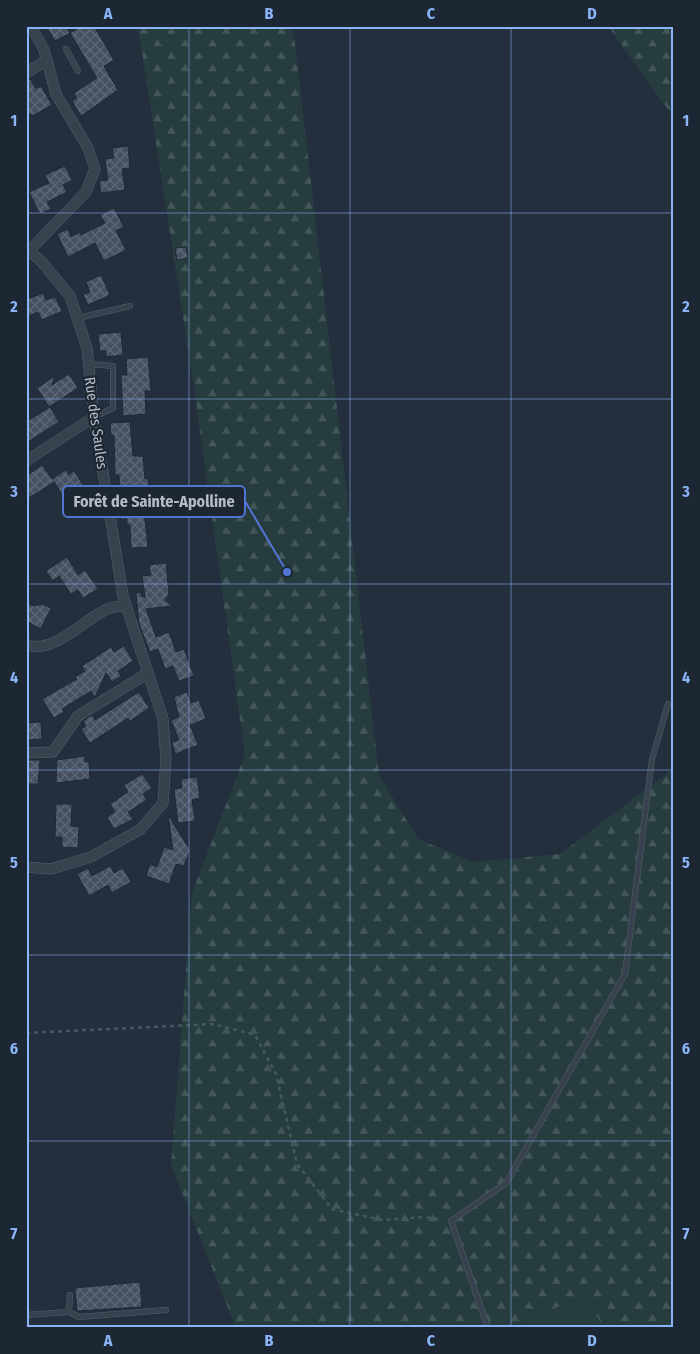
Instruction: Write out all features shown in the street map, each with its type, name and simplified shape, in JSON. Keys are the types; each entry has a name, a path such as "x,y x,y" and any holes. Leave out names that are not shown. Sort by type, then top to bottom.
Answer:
{"street":[{"name":"Rue des Saules","path":"26,867 51,869 91,857 141,829 163,803 166,759 163,719 126,606 94,417 87,348 70,296 42,261 28,251 86,192 95,169 88,148 56,94 44,50 31,26"},
{"path":"26,73 47,60"},
{"path":"26,461 94,417"},
{"path":"26,644 30,646 50,644 110,608 126,606"},
{"path":"26,753 53,752 78,716 148,673"}],"lane":[{"path":"66,49 78,71"},
{"path":"78,318 130,306"},
{"path":"89,364 113,366 113,408 94,417"},
{"path":"488,1328 451,1222 506,1183 625,974 640,871 652,759 668,704"},
{"path":"69,1312 70,1295"},
{"path":"26,1315 69,1312 79,1317 166,1310"}],"path":[{"path":"26,1032 213,1024 255,1034 276,1074 298,1164 332,1209 382,1220 424,1216 451,1222"}],"green space":[{"path":"138,26 293,26 379,775 418,839 473,862 560,854 664,776 674,766 674,1328 604,1328 583,1294 516,1328 236,1328 171,1165 192,893 245,755 194,388"},
{"path":"608,26 674,26 674,118"},
{"path":"583,1294 604,1328 516,1328"}],"building":[{"path":"46,26 65,26 70,33 55,41"},
{"path":"81,26 94,26 114,60 104,66 118,90 81,116 72,101 77,98 74,93 97,78 70,33"},
{"path":"30,79 36,89 41,86 52,105 32,116 31,114 26,117 26,80"},
{"path":"128,146 130,168 122,169 125,190 101,193 99,181 108,180 105,159 114,158 112,148"},
{"path":"65,166 72,180 63,185 67,192 47,202 51,209 40,214 29,192 49,183 45,175"},
{"path":"114,208 124,227 116,231 126,250 104,261 95,243 68,257 57,234 68,229 71,237 80,232 81,235 105,223 100,215"},
{"path":"186,247 188,258 177,260 175,248"},
{"path":"101,275 110,295 88,305 83,295 90,292 86,282"},
{"path":"43,293 46,300 55,297 62,311 42,320 38,312 26,317 26,300"},
{"path":"121,332 123,355 106,357 106,351 100,351 98,334"},
{"path":"148,357 151,391 145,391 146,414 123,416 121,375 127,375 126,359"},
{"path":"69,374 78,388 49,407 37,388 55,376 52,385"},
{"path":"50,407 59,422 26,443 26,422"},
{"path":"130,422 133,456 143,456 145,479 148,478 149,501 143,501 148,547 131,548 130,525 127,525 127,519 121,519 119,475 115,475 114,435 111,435 110,423"},
{"path":"42,465 52,479 66,470 69,475 74,471 87,491 68,503 54,482 26,500 26,476"},
{"path":"67,557 78,575 85,570 98,589 83,598 78,590 71,594 59,576 53,581 46,571"},
{"path":"166,563 169,594 165,600 172,606 146,609 156,637 169,632 176,652 184,649 194,676 179,681 173,666 165,669 158,649 150,652 139,624 136,593 140,592 142,597 145,597 142,576 151,575 149,565"},
{"path":"26,603 34,606 42,604 51,608 41,629 26,621"},
{"path":"124,646 133,661 118,671 121,676 112,682 106,673 95,697 91,691 62,709 64,712 54,718 42,699 77,679 75,677 85,671 82,666 111,647 114,652"},
{"path":"139,692 149,708 130,721 128,718 90,743 81,729 86,726 83,721 92,715 95,720"},
{"path":"187,692 191,703 199,700 206,719 190,725 198,745 175,754 172,742 179,740 171,720 179,717 174,697"},
{"path":"41,722 42,739 26,740 26,723"},
{"path":"85,756 85,762 89,762 90,779 56,783 57,760"},
{"path":"40,760 38,784 26,784 26,761"},
{"path":"142,774 152,788 143,794 147,800 128,812 133,819 114,829 107,817 115,812 110,804 128,792 124,785"},
{"path":"197,777 200,798 192,800 195,821 178,823 174,789 182,788 181,779"},
{"path":"56,804 72,804 71,826 79,827 78,848 62,847 62,837 55,837"},
{"path":"168,815 190,850 184,866 176,864 169,884 146,876 150,864 157,867 164,847 173,850"},
{"path":"110,866 114,873 123,868 131,882 112,893 108,885 89,896 77,874 88,868 92,876"},
{"path":"140,1282 142,1307 77,1311 75,1288"}],"place":[{"name":"Forêt de Sainte-Apolline","path":"287,572"}]}
